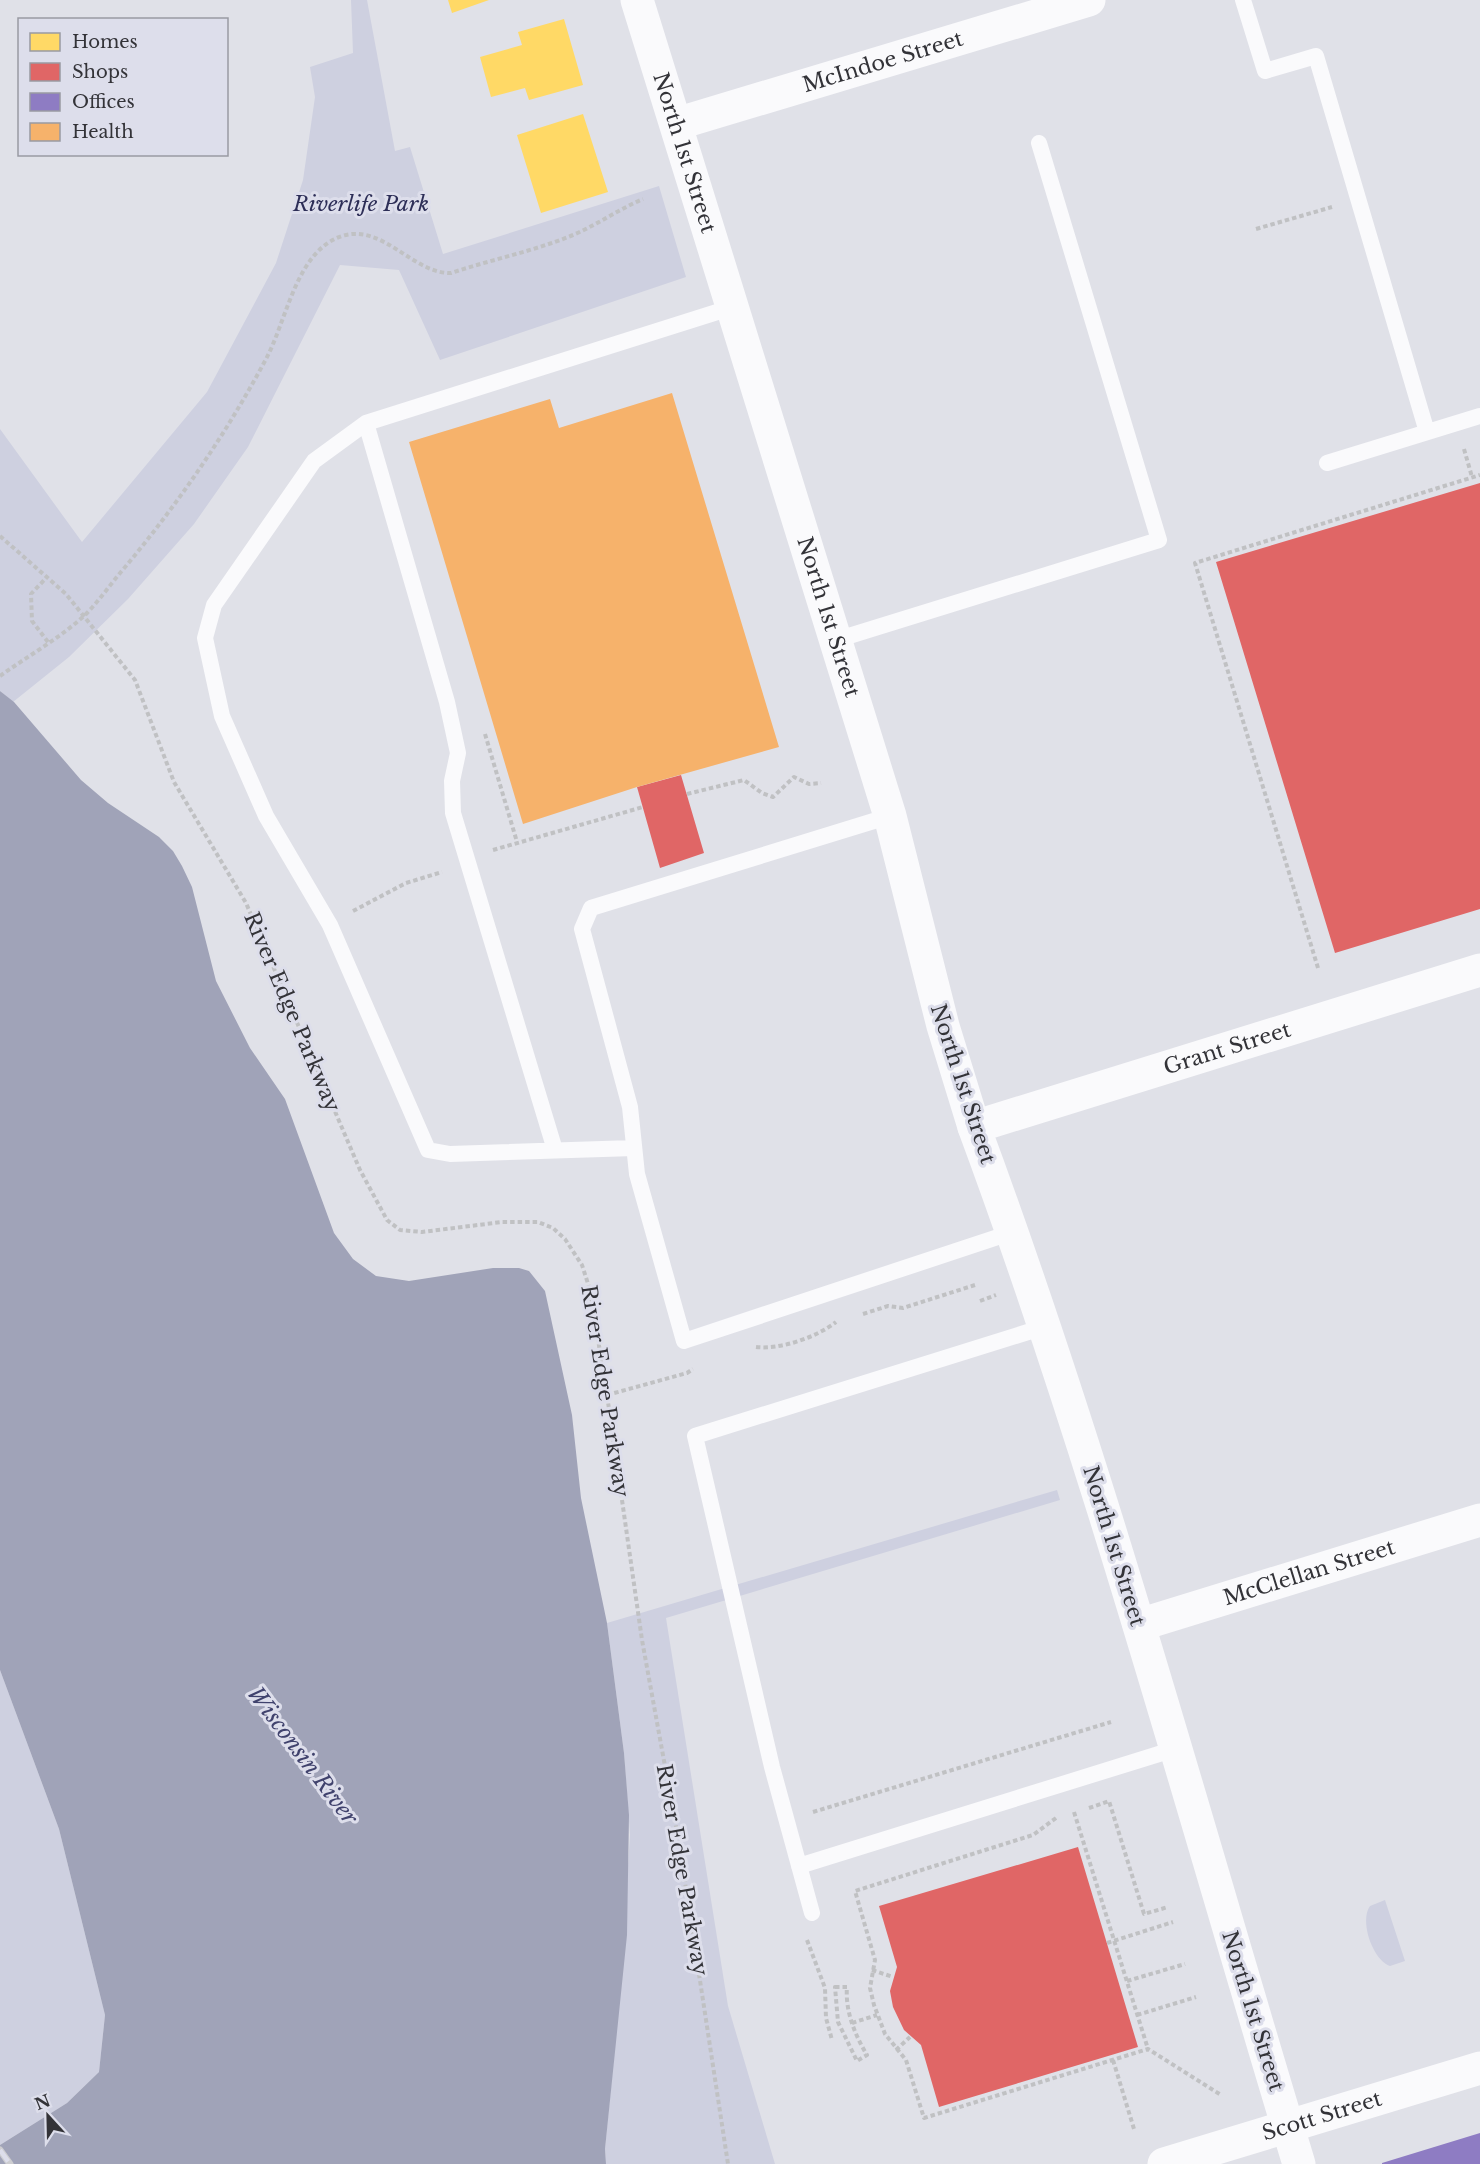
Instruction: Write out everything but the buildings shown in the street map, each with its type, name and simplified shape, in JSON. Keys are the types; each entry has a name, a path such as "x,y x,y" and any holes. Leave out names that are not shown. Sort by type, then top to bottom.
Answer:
{"street":[{"name":"North 1st Street","path":"638,0 890,816 942,1026 974,1127 1013,1232 1044,1326 1139,1625 1299,2164"},
{"name":"McIndoe Street","path":"676,124 1081,1"},
{"name":"Grant Street","path":"974,1127 1480,970"},
{"name":"McClellan Street","path":"1139,1625 1480,1520"},
{"name":"Scott Street","path":"1164,2164 1480,2068"}],"lane":[{"path":"1243,0 1265,71 1316,56 1427,432"},
{"path":"836,640 1159,540 1039,142"},
{"path":"634,1148 450,1154 428,1150 330,926 266,816 222,716 205,638 214,605 314,461 366,423 733,307"},
{"path":"1327,462 1480,416"},
{"path":"366,423 447,702 458,753 453,781 453,813 555,1150"},
{"path":"890,816 591,908 582,929 630,1107 637,1174 684,1341 1013,1232"},
{"path":"812,1913 772,1767 695,1436 1044,1326"},
{"path":"799,1866 1175,1749"}],"path":[{"path":"0,676 85,615 154,532 206,462 267,358 307,264 322,247 342,236 360,235 388,245 434,271 451,273 564,239 586,230 617,209 643,199"},
{"path":"1256,229 1358,199"},
{"path":"1318,968 1195,563 1480,475"},
{"name":"River Edge Parkway","path":"0,536 48,576 85,615 141,691 174,782 188,810 234,881 257,927 360,1170 381,1211 394,1226 409,1232 537,1222 553,1228 572,1247 586,1275 607,1395 642,1640 679,1843 728,2164"},
{"path":"48,576 31,594 32,621 48,642"},
{"path":"484,732 517,843"},
{"path":"687,794 744,780 762,793 773,797 794,777 809,784 821,783"},
{"path":"490,851 643,807"},
{"path":"349,913 399,886 446,870"},
{"path":"856,1316 888,1306 903,1308 975,1284"},
{"path":"747,1350 757,1347 768,1349 825,1331 836,1322 846,1319"},
{"path":"607,1395 687,1373 698,1365"},
{"path":"810,1813 1111,1722"},
{"path":"1069,1814 1109,1801 1144,1914 1168,1906"},
{"path":"1074,1812 1148,2049 1221,2095"},
{"path":"1052,1819 1033,1835 855,1891 875,1960 870,1988 877,2015 885,2034 906,2060 924,2118 1148,2049"},
{"path":"1107,1943 1173,1922"},
{"path":"806,1936 825,1988 824,2003 832,2040"},
{"path":"1127,1981 1185,1964"},
{"path":"872,1970 893,1977"},
{"path":"835,1987 847,1988 852,2023 867,2055 857,2061 839,2027 835,2006 835,1987"},
{"path":"1137,2015 1196,1997"},
{"path":"852,2023 877,2015"},
{"path":"829,2030 839,2027"},
{"path":"896,2050 910,2037"},
{"path":"1113,2060 1134,2129"}],"green space":[{"name":"Riverlife Park","path":"351,0 367,0 395,151 410,147 443,254 659,186 686,277 440,360 399,270 340,265 248,447 194,524 128,599 69,657 13,702 0,691 0,429 82,542 207,392 276,263 303,180 315,97 310,67 353,53"},
{"path":"1057,1490 1060,1500 666,1618 728,2006 775,2164 606,2164 605,2149 619,2004 630,1835 624,1753 607,1623"},
{"path":"0,1670 59,1829 105,2015 99,2072 67,2103 0,2145"},
{"path":"1385,1900 1405,1961 1390,1966 1378,1956 1373,1948 1366,1921 1370,1906"}],"water":[{"name":"Wisconsin River","path":"0,691 14,702 81,780 108,803 159,837 173,851 192,887 216,981 250,1048 285,1099 334,1233 353,1259 376,1276 409,1281 493,1268 519,1268 529,1271 545,1291 572,1415 581,1498 607,1623 624,1753 629,1815 627,1935 605,2149 606,2164 0,2164 0,2145 67,2103 99,2072 105,2015 59,1829 0,1670"}],"railway":[{"path":"0,2150 10,2164"}]}
